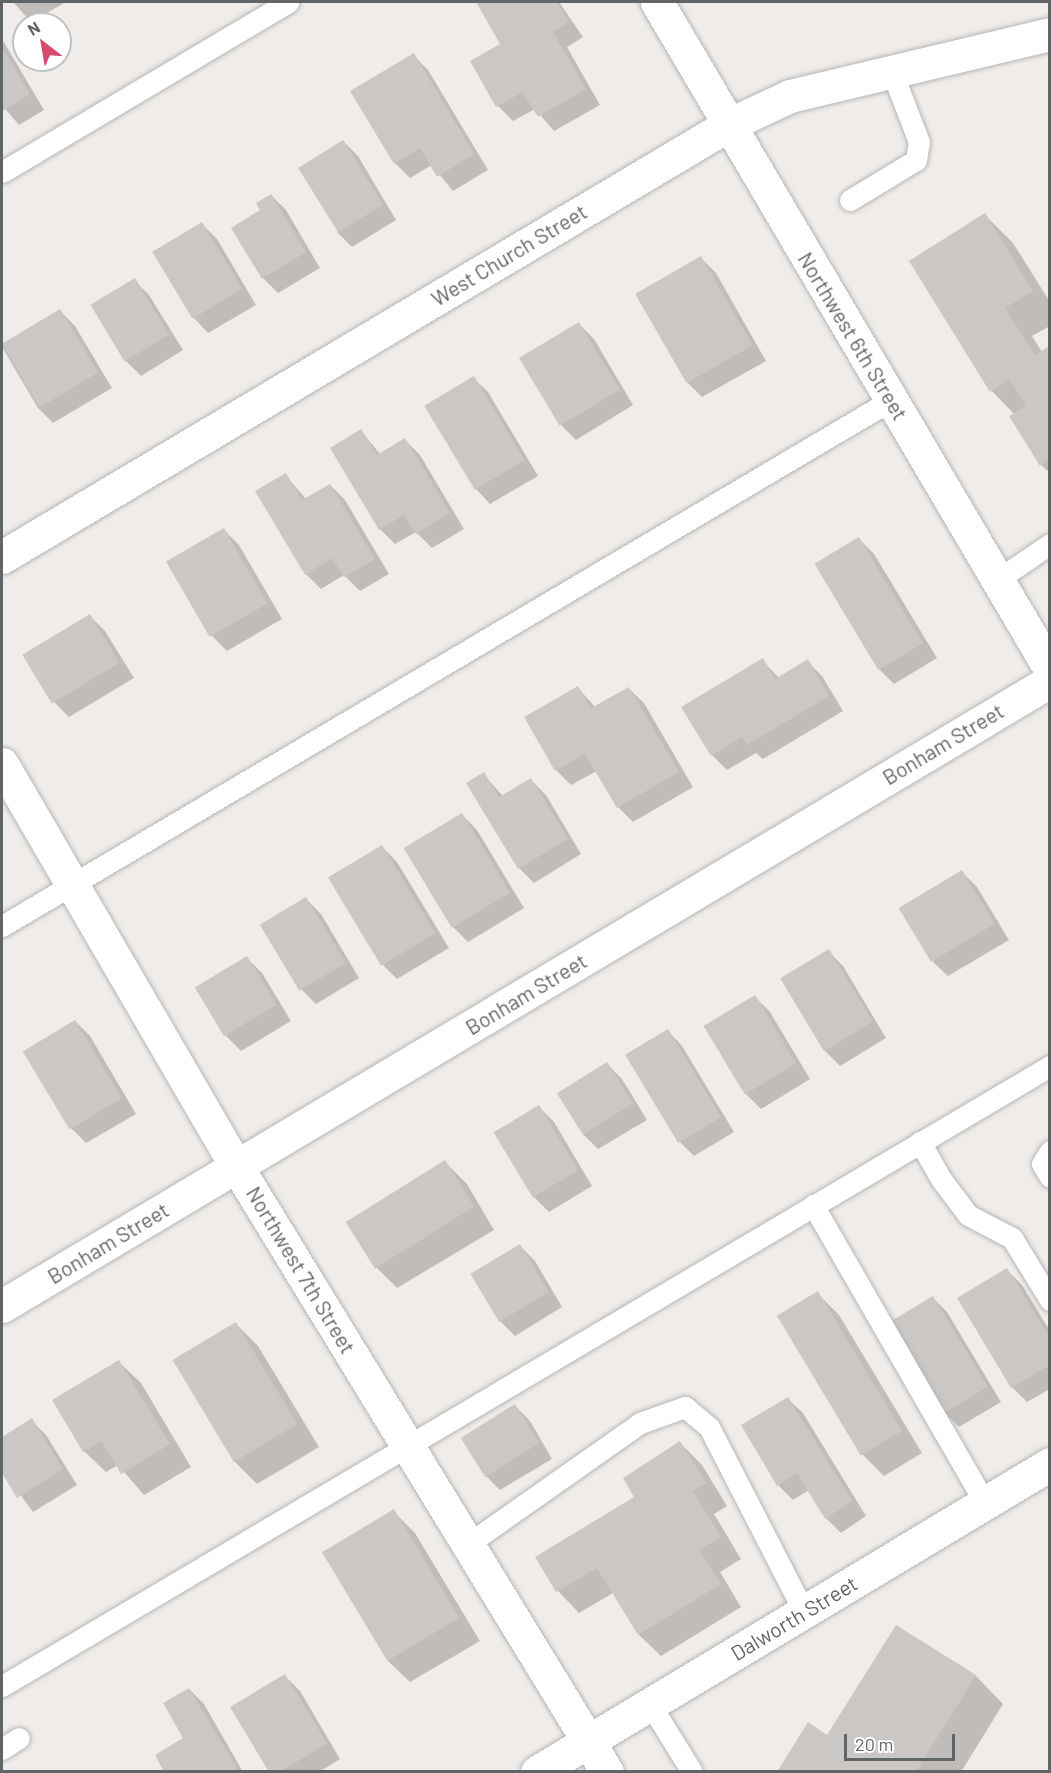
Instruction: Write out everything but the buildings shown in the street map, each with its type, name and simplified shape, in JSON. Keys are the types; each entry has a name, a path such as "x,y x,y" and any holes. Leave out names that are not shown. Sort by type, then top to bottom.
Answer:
{"street":[{"name":"Northwest 6th Street","path":"657,2 1050,669"},
{"name":"West Church Street","path":"2,557 728,125 790,96 1050,34"},
{"name":"Bonham Street","path":"2,1306 1050,681"},
{"name":"Northwest 7th Street","path":"2,764 237,1167 607,1772"},
{"name":"Dalworth Street","path":"537,1772 1050,1464"}],"lane":[{"path":"2,172 288,2"},
{"path":"850,200 916,159 919,142 892,72"},
{"path":"2,926 891,400"},
{"path":"997,580 1050,544"},
{"path":"2,1686 1050,1065"},
{"path":"920,1142 941,1179 968,1215 1012,1238 1050,1300"},
{"path":"1050,1151 1042,1164 1050,1177"},
{"path":"813,1205 985,1503"},
{"path":"468,1544 640,1423 685,1407 709,1427 804,1612"},
{"path":"650,1704 692,1772"}]}
